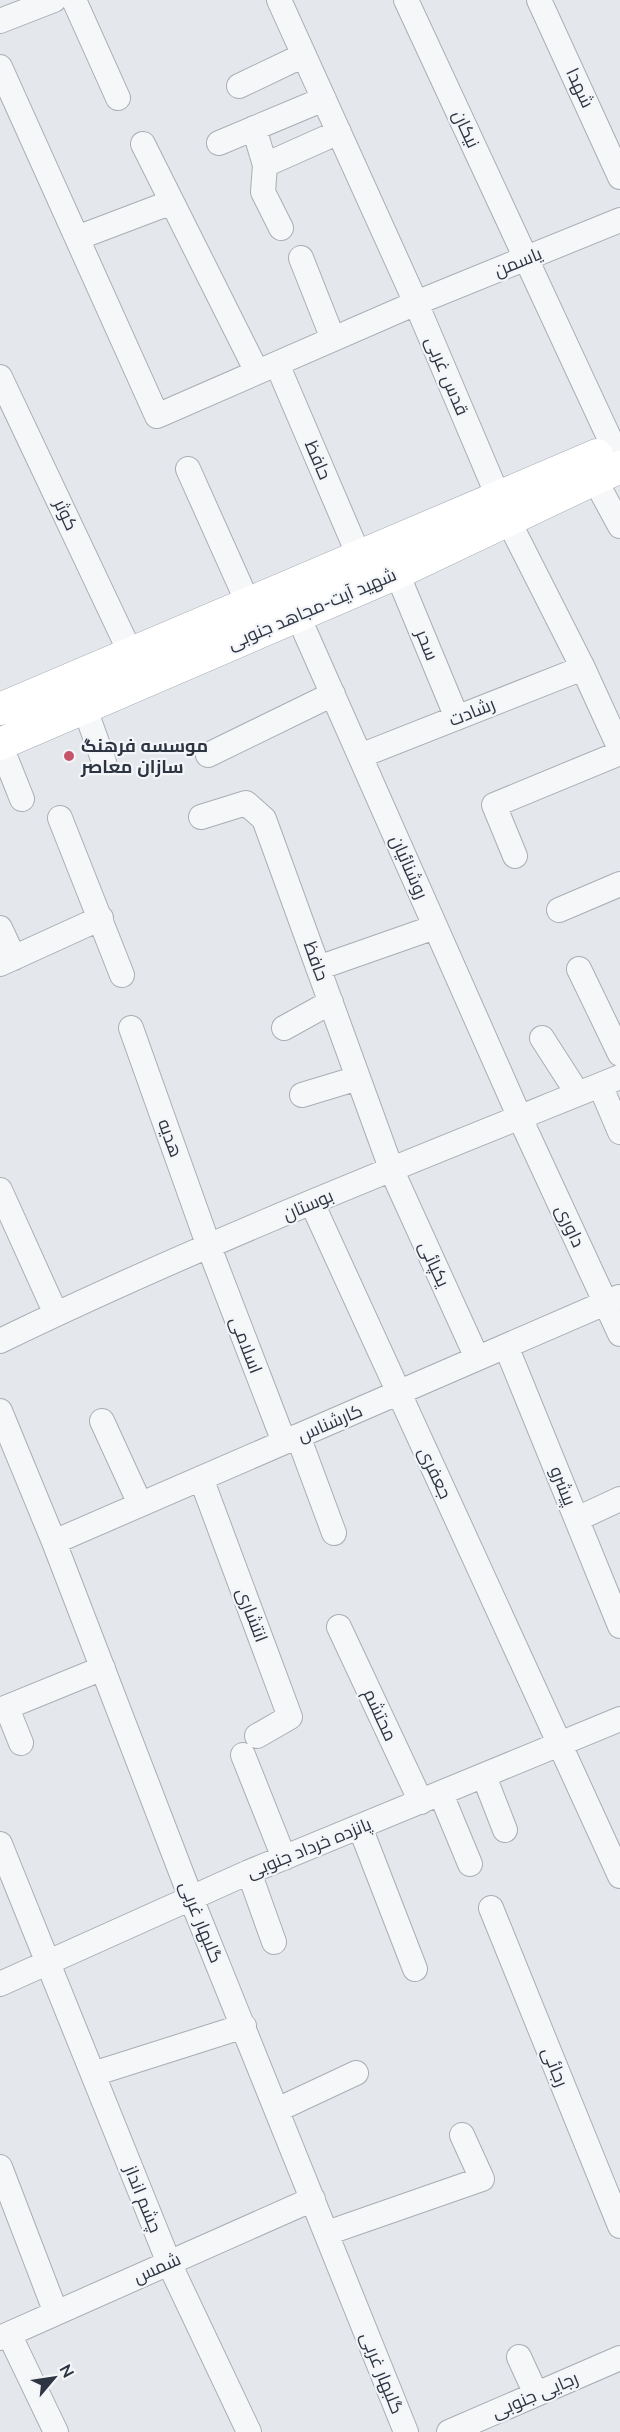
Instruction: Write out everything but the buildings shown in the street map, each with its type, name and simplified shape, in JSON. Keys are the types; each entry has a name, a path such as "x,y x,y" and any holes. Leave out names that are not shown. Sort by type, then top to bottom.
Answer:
{"main road":[{"name":"شهید آیت-مجاهد جنوبی","path":"0,709 359,555 504,508 614,460"},
{"name":"شهید آیت-مجاهد جنوبی","path":"0,744 397,573 504,508"}],"street":[{"path":"0,21 54,0"},
{"path":"74,0 118,98"},
{"name":"قدس غربی","path":"279,0 416,303 504,508 583,668 620,751"},
{"name":"نیکان","path":"405,0 527,258 614,460 620,526"},
{"name":"شهدا","path":"539,0 620,177"},
{"path":"239,86 304,55"},
{"path":"0,67 77,238 172,202"},
{"path":"219,142 324,99"},
{"path":"254,128 265,165 263,192 281,228"},
{"path":"265,165 339,132"},
{"name":"حافظ","path":"143,144 172,202 267,368 359,555"},
{"name":"یاسمن","path":"77,238 157,416 416,303 620,220"},
{"path":"301,258 333,339"},
{"name":"کوثر","path":"0,377 131,654"},
{"path":"188,469 248,603"},
{"name":"سحر","path":"397,573 457,718"},
{"name":"روشنائیان","path":"298,616 520,1118"},
{"name":"رشادت","path":"360,756 583,668"},
{"path":"208,755 333,694"},
{"path":"84,706 104,762"},
{"path":"0,744 22,799"},
{"path":"515,856 494,805 620,751"},
{"name":"حافظ","path":"201,817 246,803 264,819 392,1170"},
{"path":"60,818 122,975"},
{"path":"559,910 620,884"},
{"path":"0,928 7,961 101,918"},
{"path":"318,968 435,927"},
{"path":"579,969 620,1054"},
{"path":"284,1028 330,1002"},
{"name":"هدیه","path":"131,1028 209,1247"},
{"path":"542,1038 600,1085 620,1132"},
{"path":"302,1095 358,1078"},
{"name":"بوستان","path":"0,1341 56,1314 312,1203 600,1085"},
{"name":"داوری","path":"520,1118 612,1299 620,1334"},
{"name":"یکپائی","path":"392,1170 477,1358"},
{"path":"0,1191 56,1314"},
{"name":"جعفری","path":"312,1203 620,1876"},
{"name":"اسلامی","path":"209,1247 334,1533"},
{"name":"کارشناس","path":"54,1542 612,1299"},
{"name":"پیشرو","path":"506,1346 620,1626"},
{"name":"گلبهار غربی","path":"0,1410 54,1542 191,1898 406,2432"},
{"path":"102,1421 140,1504"},
{"name":"انتشاری","path":"201,1478 290,1717 257,1736"},
{"path":"577,1519 620,1499"},
{"name":"محتشم","path":"339,1627 431,1798 470,1864"},
{"path":"21,1743 3,1709 103,1668"},
{"name":"پانزده خرداد جنوبی","path":"0,1984 249,1872 620,1719"},
{"path":"243,1755 284,1858"},
{"path":"484,1776 505,1830"},
{"path":"360,1827 415,1968"},
{"name":"چشم انداز","path":"0,1844 169,2263 249,2432"},
{"path":"249,1872 274,1942"},
{"name":"رجائی","path":"491,1908 620,2226"},
{"path":"93,2074 244,2026"},
{"path":"277,2110 356,2073"},
{"path":"327,2233 482,2179 462,2135"},
{"path":"0,2167 56,2313"},
{"name":"شمس","path":"5,2336 313,2199"},
{"path":"5,2336 56,2432"},
{"path":"519,2357 536,2394"},
{"name":"رجایی جنوبی","path":"449,2432 620,2358"}],"place":[{"name":"موسسه فرهنگ سازان معاصر","path":"69,756"}]}
